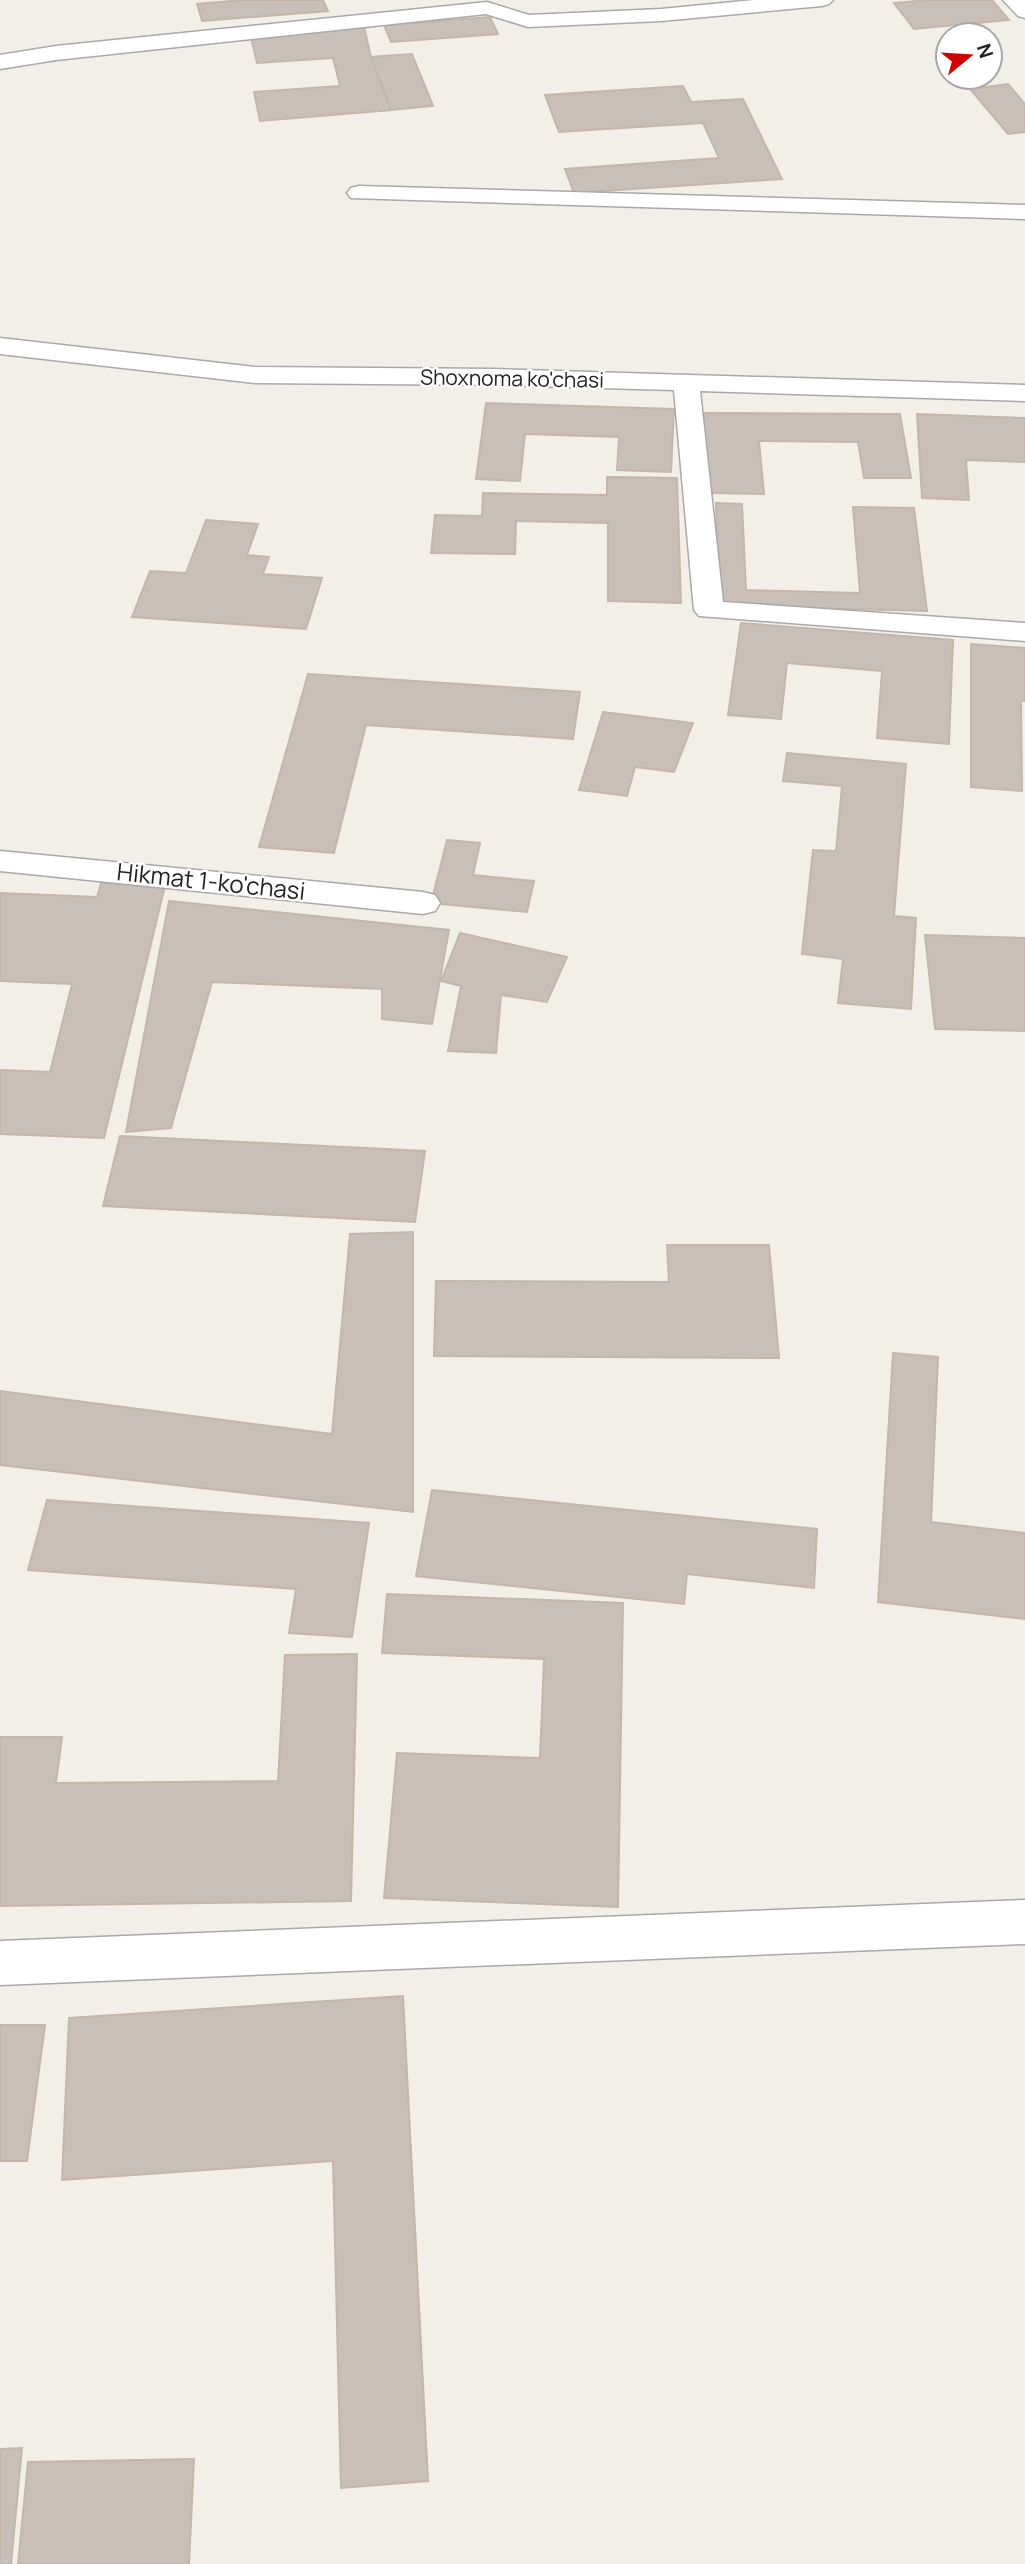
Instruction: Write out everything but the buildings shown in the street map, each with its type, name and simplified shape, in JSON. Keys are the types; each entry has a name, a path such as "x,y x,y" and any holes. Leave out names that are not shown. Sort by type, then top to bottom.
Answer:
{"street":[{"path":"0,62 56,53 487,8 528,21 661,15 822,0"},
{"path":"1014,0 1025,12"},
{"path":"359,193 1025,212"},
{"name":"Shoxnoma ko'chasi","path":"0,346 256,375 494,377 1025,393"},
{"path":"686,383 709,610 1025,632"},
{"name":"Hikmat 1-ko'chasi","path":"0,861 423,903"},
{"path":"0,1964 1025,1922"}]}
